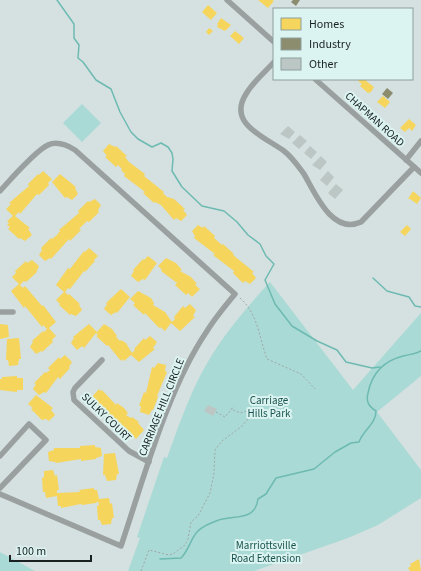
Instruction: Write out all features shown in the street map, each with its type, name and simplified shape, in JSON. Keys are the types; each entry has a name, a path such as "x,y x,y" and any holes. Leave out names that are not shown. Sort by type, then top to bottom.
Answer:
{"street":[{"path":"227,0 273,41"},
{"path":"273,63 245,95 242,104 243,120 252,130 285,152 294,160 324,208 336,220 352,224 360,222 414,167"},
{"name":"CHAPMAN ROAD","path":"317,80 421,173"},
{"path":"406,160 421,141"},
{"path":"0,190 41,149 53,144 68,146 75,150 235,294"},
{"name":"CARRIAGE HILL CIRCLE","path":"0,494 122,546 149,462 178,386 191,358 207,330 235,294"},
{"path":"0,312 13,312"},
{"name":"SULKY COURT","path":"102,360 75,388 73,392 74,400 129,451 149,462"},
{"path":"0,456 29,424 46,440 0,488"}],"path":[{"path":"235,294 247,305 253,314 267,359 302,374 314,390"},
{"path":"216,412 225,418 234,406"},
{"path":"141,571 149,550 169,555 179,550 188,539 191,522 198,516 210,493 214,473 215,450 222,442 241,427 254,412 252,410 240,413 231,409"}],"green space":[{"path":"82,104 101,123 82,142 63,123"},
{"name":"Carriage Hills Park","path":"270,282 353,390 421,313 421,376 377,412 421,470 421,498 378,525 348,538 254,571 128,571 140,538 137,537 164,457 167,458 186,406 200,376 207,363 232,327"},
{"path":"0,552 35,571 0,571"}],"building: Homes":[{"path":"258,0 272,0 274,1 268,8"},
{"path":"208,5 217,13 211,20 202,12"},
{"path":"221,18 231,25 225,31 217,27 217,24"},
{"path":"209,28 213,31 209,35 206,32"},
{"path":"235,31 244,38 239,44 230,36"},
{"path":"367,80 366,81 374,87 371,92 368,93 360,86 362,84 358,81"},
{"path":"383,96 390,102 385,108 377,102"},
{"path":"409,119 416,125 412,131 409,128 405,132 400,128"},
{"path":"109,144 115,147 116,146 127,156 125,157 129,162 145,174 144,176 164,192 163,193 167,197 174,199 185,209 183,210 187,215 181,221 176,218 174,220 161,205 155,202 154,203 143,193 145,192 124,176 125,174 118,165 116,167 105,157 107,156 103,151"},
{"path":"43,171 52,179 48,183 49,185 39,195 37,194 20,214 19,212 15,216 30,228 28,229 32,235 25,241 20,238 19,239 8,229 10,227 7,225 9,223 7,221 13,216 6,209 11,204 9,203 29,186 28,184"},
{"path":"60,174 76,187 75,188 78,194 72,200 67,197 65,198 52,182"},
{"path":"413,191 421,198 417,204 408,199"},
{"path":"95,199 101,205 98,210 99,212 89,222 87,221 79,229 81,230 70,241 69,239 51,259 50,258 45,261 39,255 42,250 41,248 51,238 52,239 57,235 60,231 59,230 79,213 78,211 88,201 89,202"},
{"path":"198,225 203,228 204,226 215,236 214,238 222,245 223,244 234,254 233,255 254,272 252,273 256,278 250,284 245,281 243,283 233,273 234,271 194,238 195,236 192,231"},
{"path":"407,225 411,229 405,236 400,232"},
{"path":"89,248 98,256 70,289 68,288 65,292 80,304 79,305 82,310 76,316 70,315 59,305 60,304 56,300 64,292 56,285 68,268 70,269 84,251 85,252"},
{"path":"148,256 157,263 145,280 143,279 138,282 131,276 134,271 133,270 143,259 144,260"},
{"path":"166,258 176,263 182,270 180,271 191,277 197,284 195,285 200,289 192,297 188,293 186,295 175,285 177,283 161,271 162,270 158,266"},
{"path":"32,260 39,266 36,273 20,285 23,288 25,286 42,306 43,305 56,322 49,328 56,336 52,340 53,342 42,352 41,351 36,354 30,347 33,342 32,341 47,329 43,325 42,327 25,306 24,308 11,291 19,284 12,277 16,273 15,271 26,261 27,263"},
{"path":"121,289 130,297 117,313 116,312 111,315 104,309 107,304 106,303"},
{"path":"138,291 151,298 154,303 153,305 165,312 172,322 183,306 185,308 190,304 196,310 193,316 195,317 180,331 171,323 165,331 160,327 159,328 145,313 144,315 133,305 135,303 130,299"},
{"path":"0,324 8,325 9,337 0,339"},
{"path":"89,324 97,332 104,324 112,329 117,336 116,337 120,341 121,340 126,343 132,353 144,338 145,340 150,336 157,342 153,348 155,349 139,362 131,355 124,361 122,359 121,361 108,345 107,346 96,336 98,335 96,333 84,348 82,346 77,350 71,343 74,338 73,337"},
{"path":"19,338 21,359 19,359 18,365 9,366 8,360 6,360 7,339"},
{"path":"65,355 72,362 69,367 70,368 60,379 58,377 46,393 44,392 39,395 33,389 36,384 34,383 45,372 46,373 50,370 48,368 59,357 60,359"},
{"path":"158,363 166,365 165,371 167,372 153,410 149,415 140,412 141,406 139,406 144,392 146,393 152,367 154,368"},
{"path":"17,376 17,378 23,378 23,390 17,390 17,392 0,390 0,379 2,379 2,377"},
{"path":"99,389 101,391 102,390 116,405 117,403 124,408 128,413 126,415 139,422 138,423 144,430 136,439 134,437 133,438 119,423 118,424 104,410 103,411 92,401 93,400 91,398"},
{"path":"36,395 53,408 51,410 55,415 49,421 46,419 42,420 28,404"},
{"path":"95,445 95,447 101,448 102,456 96,459 81,461 81,459 56,463 49,461 48,452 54,450 54,448 80,448 80,446"},
{"path":"115,453 119,474 117,474 116,480 107,481 105,475 103,475 104,454"},
{"path":"53,470 55,476 57,475 59,490 57,490 57,493 80,492 79,490 94,488 94,490 97,490 99,499 109,498 110,504 112,503 114,518 112,518 111,524 102,525 100,520 98,520 98,501 96,503 61,508 61,506 58,506 57,496 46,498 45,492 43,492 42,478 44,477 44,471"},
{"path":"419,559 421,571 410,571 408,568 411,566 410,564"}],"building: Industry":[{"path":"293,0 300,0 296,6 291,2"},
{"path":"387,88 393,93 388,99 382,94"}],"building: Other":[{"path":"288,126 295,132 289,139 280,134"},
{"path":"300,135 307,141 299,149 292,143"},
{"path":"310,146 317,152 311,159 304,153"},
{"path":"321,156 327,162 320,170 312,165"},
{"path":"328,171 334,177 327,186 320,180"},
{"path":"336,184 343,190 335,199 328,193"},
{"path":"208,405 217,409 213,416 204,411"}],"waterway":[{"path":"57,0 74,24 74,38 79,45 78,58 83,62 96,80 111,89 120,112 131,132 138,139 152,147 161,143 168,147 172,153 172,171 182,187 202,206 224,211 237,222 248,235 260,244 266,256 274,264 265,280 275,304 292,326 317,341 337,350 346,362 372,368 380,367"},
{"path":"373,278 387,291 409,297 415,306 421,307"},
{"path":"160,559 181,558 195,535 206,525 222,519 248,515 256,507 258,499 266,494 276,478 314,469 335,452 351,443 359,442 363,434 374,420 375,416 376,411 369,405 367,398 372,379 380,369 390,361 421,351"}],"park label":[{"name":"Marriottsville Road Extension","path":"266,551"}]}
